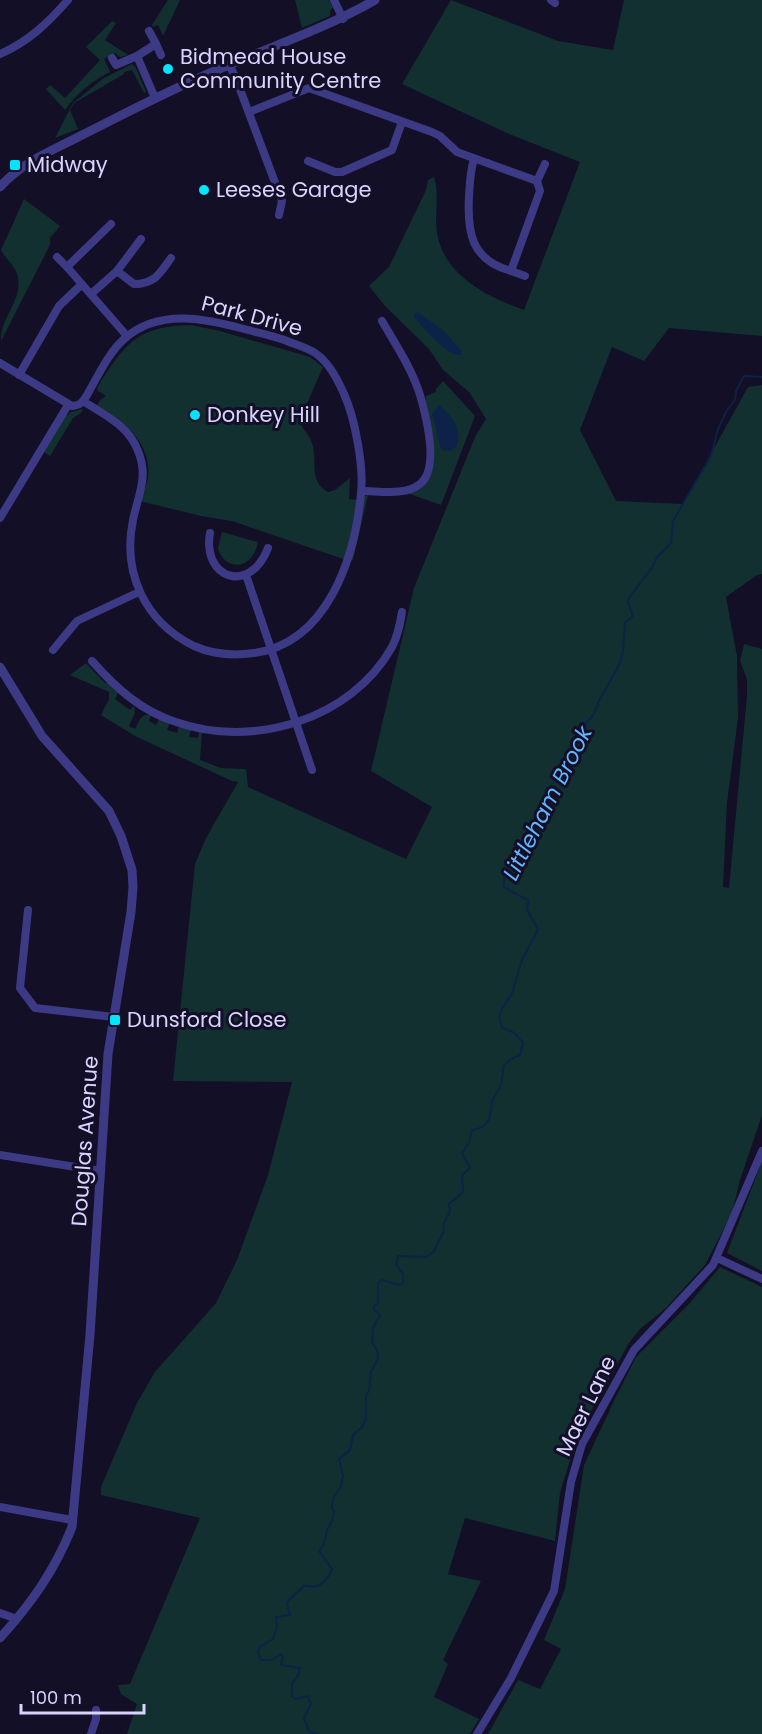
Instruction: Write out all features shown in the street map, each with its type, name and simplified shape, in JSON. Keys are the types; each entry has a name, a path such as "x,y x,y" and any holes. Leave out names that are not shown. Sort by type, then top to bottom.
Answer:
{"street":[{"path":"0,54 16,47 45,26 68,0"},
{"path":"334,0 343,19"},
{"path":"0,187 9,176 31,160 156,98 229,65 343,19 375,0"},
{"path":"149,31 161,55"},
{"path":"112,58 116,65 156,44"},
{"path":"137,56 156,98"},
{"path":"229,65 282,201 279,215"},
{"path":"249,112 309,88 440,135 454,151 537,181"},
{"path":"308,161 335,172 342,172 392,150 402,122"},
{"path":"474,159 471,168 468,220 471,236 478,251 494,264 525,276"},
{"path":"511,271 540,191 537,181 545,164"},
{"path":"67,267 111,224"},
{"path":"91,294 117,272 141,239"},
{"path":"57,257 128,336"},
{"path":"117,272 134,284 150,281 155,279 171,258"},
{"path":"19,375 59,306 81,285"},
{"name":"Park Drive","path":"190,318 223,323 287,341 316,353 337,378 350,408 357,440 362,491 355,532 337,586 323,610 296,637 270,650 235,655 202,649 175,635 145,604 132,569 130,549 131,531 143,485 138,450 122,425 83,401 116,348 128,336 159,321 190,318"},
{"path":"362,491 407,491 420,484 429,471 430,447 420,395 402,354 382,321"},
{"path":"0,363 68,405 76,405 83,401"},
{"path":"0,518 68,405"},
{"path":"210,533 208,547 211,559 228,575 246,575 258,567 268,548"},
{"path":"246,575 312,771"},
{"path":"53,650 77,621 139,592"},
{"path":"92,661 122,692 142,707 177,723 210,730 248,732 278,728 296,723 336,703 371,675 392,646 402,612"},
{"name":"Douglas Avenue","path":"0,667 42,736 109,812 128,853 133,887 104,1102 87,1365 72,1527 49,1576 0,1638"},
{"path":"28,910 20,988 35,1008 114,1017"},
{"name":"Maer Lane","path":"477,1734 511,1678 551,1598 571,1482 582,1444 634,1350 690,1292 717,1258 762,1151"},
{"path":"0,1155 101,1172"},
{"path":"717,1258 762,1279"},
{"path":"0,1507 72,1520"},
{"path":"0,1613 17,1619"},
{"path":"91,1734 96,1719 96,1710"}],"green space":[{"path":"168,0 180,0 163,36 158,25 153,27 152,25"},
{"path":"295,0 329,0 333,8 330,16 302,28"},
{"path":"451,0 558,41 613,50 624,0 762,0 762,336 669,328 644,361 612,347 580,430 616,501 683,504 748,387 762,385 762,574 757,575 726,597 737,656 738,718 727,803 723,887 729,888 747,696 747,679 740,661 744,644 762,649 762,1115 740,1180 732,1213 705,1265 665,1309 640,1329 629,1343 585,1422 560,1493 555,1541 465,1518 448,1574 481,1581 443,1660 448,1664 434,1697 479,1719 470,1734 127,1734 137,1704 121,1694 118,1685 130,1684 200,1518 101,1495 101,1487 137,1403 155,1372 216,1303 237,1260 268,1175 292,1082 173,1081 195,864 206,838 238,782 135,736 101,715 109,699 109,692 70,675 86,663 118,693 115,699 130,710 134,705 135,713 129,726 135,729 141,718 151,715 149,721 156,725 159,719 170,723 167,730 177,733 179,726 191,729 189,737 198,738 199,732 202,732 200,760 221,768 246,769 248,787 406,859 432,807 371,771 414,588 475,437 486,419 469,392 443,370 429,349 385,306 369,286 389,267 426,190 428,180 434,177 437,190 437,233 448,261 458,273 482,291 524,310 580,162 509,134 402,84"},
{"path":"112,21 116,23 105,40 128,55 120,57 115,53 104,59 110,72 85,88 65,110 46,89 50,85 65,98 100,60 86,47"},
{"path":"132,64 146,92 144,93 132,70 124,72 74,103 70,110 78,129 55,138 73,103 104,78"},
{"path":"24,199 60,226 50,238 50,245 1,341 4,325 17,295 18,278 16,270 1,250"},
{"path":"191,325 310,357 323,367 299,422 312,443 316,476 322,487 328,492 335,490 350,478 349,499 357,500 368,495 353,560 343,559 232,521 140,501 148,478 146,454 134,434 126,426 97,405 106,396 97,388 124,349 144,334 172,326"},
{"path":"443,381 475,416 441,505 407,493 422,484 430,474 434,463 425,410 426,396 436,392"},
{"path":"83,409 73,418 50,456 44,452 66,414"},
{"path":"222,532 258,542 249,560 238,565 224,559 218,548"},
{"path":"762,1161 762,1271 727,1253"},
{"path":"720,1267 762,1287 762,1734 488,1734 518,1680 540,1689 561,1649 544,1640 565,1589 584,1465 614,1401 636,1357 689,1304"}],"water":[{"path":"418,312 444,331 461,350 461,355 449,351 436,341 414,318 415,313"},
{"path":"439,405 452,418 457,429 458,441 456,447 450,451 442,450 432,414"}],"waterway":[{"name":"Littleham Brook","path":"316,1734 309,1731 304,1718 311,1704 308,1696 295,1699 292,1696 292,1683 298,1676 300,1668 281,1665 283,1657 281,1654 272,1660 261,1660 258,1652 260,1647 273,1639 277,1626 276,1617 290,1615 287,1604 289,1600 304,1586 314,1587 320,1584 332,1569 319,1551 324,1544 332,1521 333,1498 341,1486 343,1476 339,1459 350,1450 353,1435 362,1427 366,1419 366,1395 369,1391 371,1372 378,1359 377,1350 372,1342 373,1328 380,1315 374,1309 378,1303 378,1283 382,1280 400,1285 403,1283 403,1274 396,1264 398,1256 427,1257 434,1251 450,1212 449,1204 463,1192 462,1175 470,1168 462,1153 469,1143 472,1130 482,1127 488,1121 493,1100 501,1085 504,1066 509,1060 520,1055 523,1043 514,1033 502,1027 499,1018 512,993 522,960 538,929 527,910 529,901 504,887 504,877 530,828 549,806 550,787 562,772 573,745 580,738 594,714 618,667 623,652 625,623 633,616 628,603 629,598 657,557 671,543 673,521 711,456 718,429 727,410 735,400 736,391 744,376 762,377"}],"place":[{"name":"Bidmead House Community Centre","path":"168,69"},
{"name":"Midway","path":"15,165"},
{"name":"Leeses Garage","path":"204,190"},
{"name":"Donkey Hill","path":"195,415"},
{"name":"Dunsford Close","path":"115,1020"}]}
